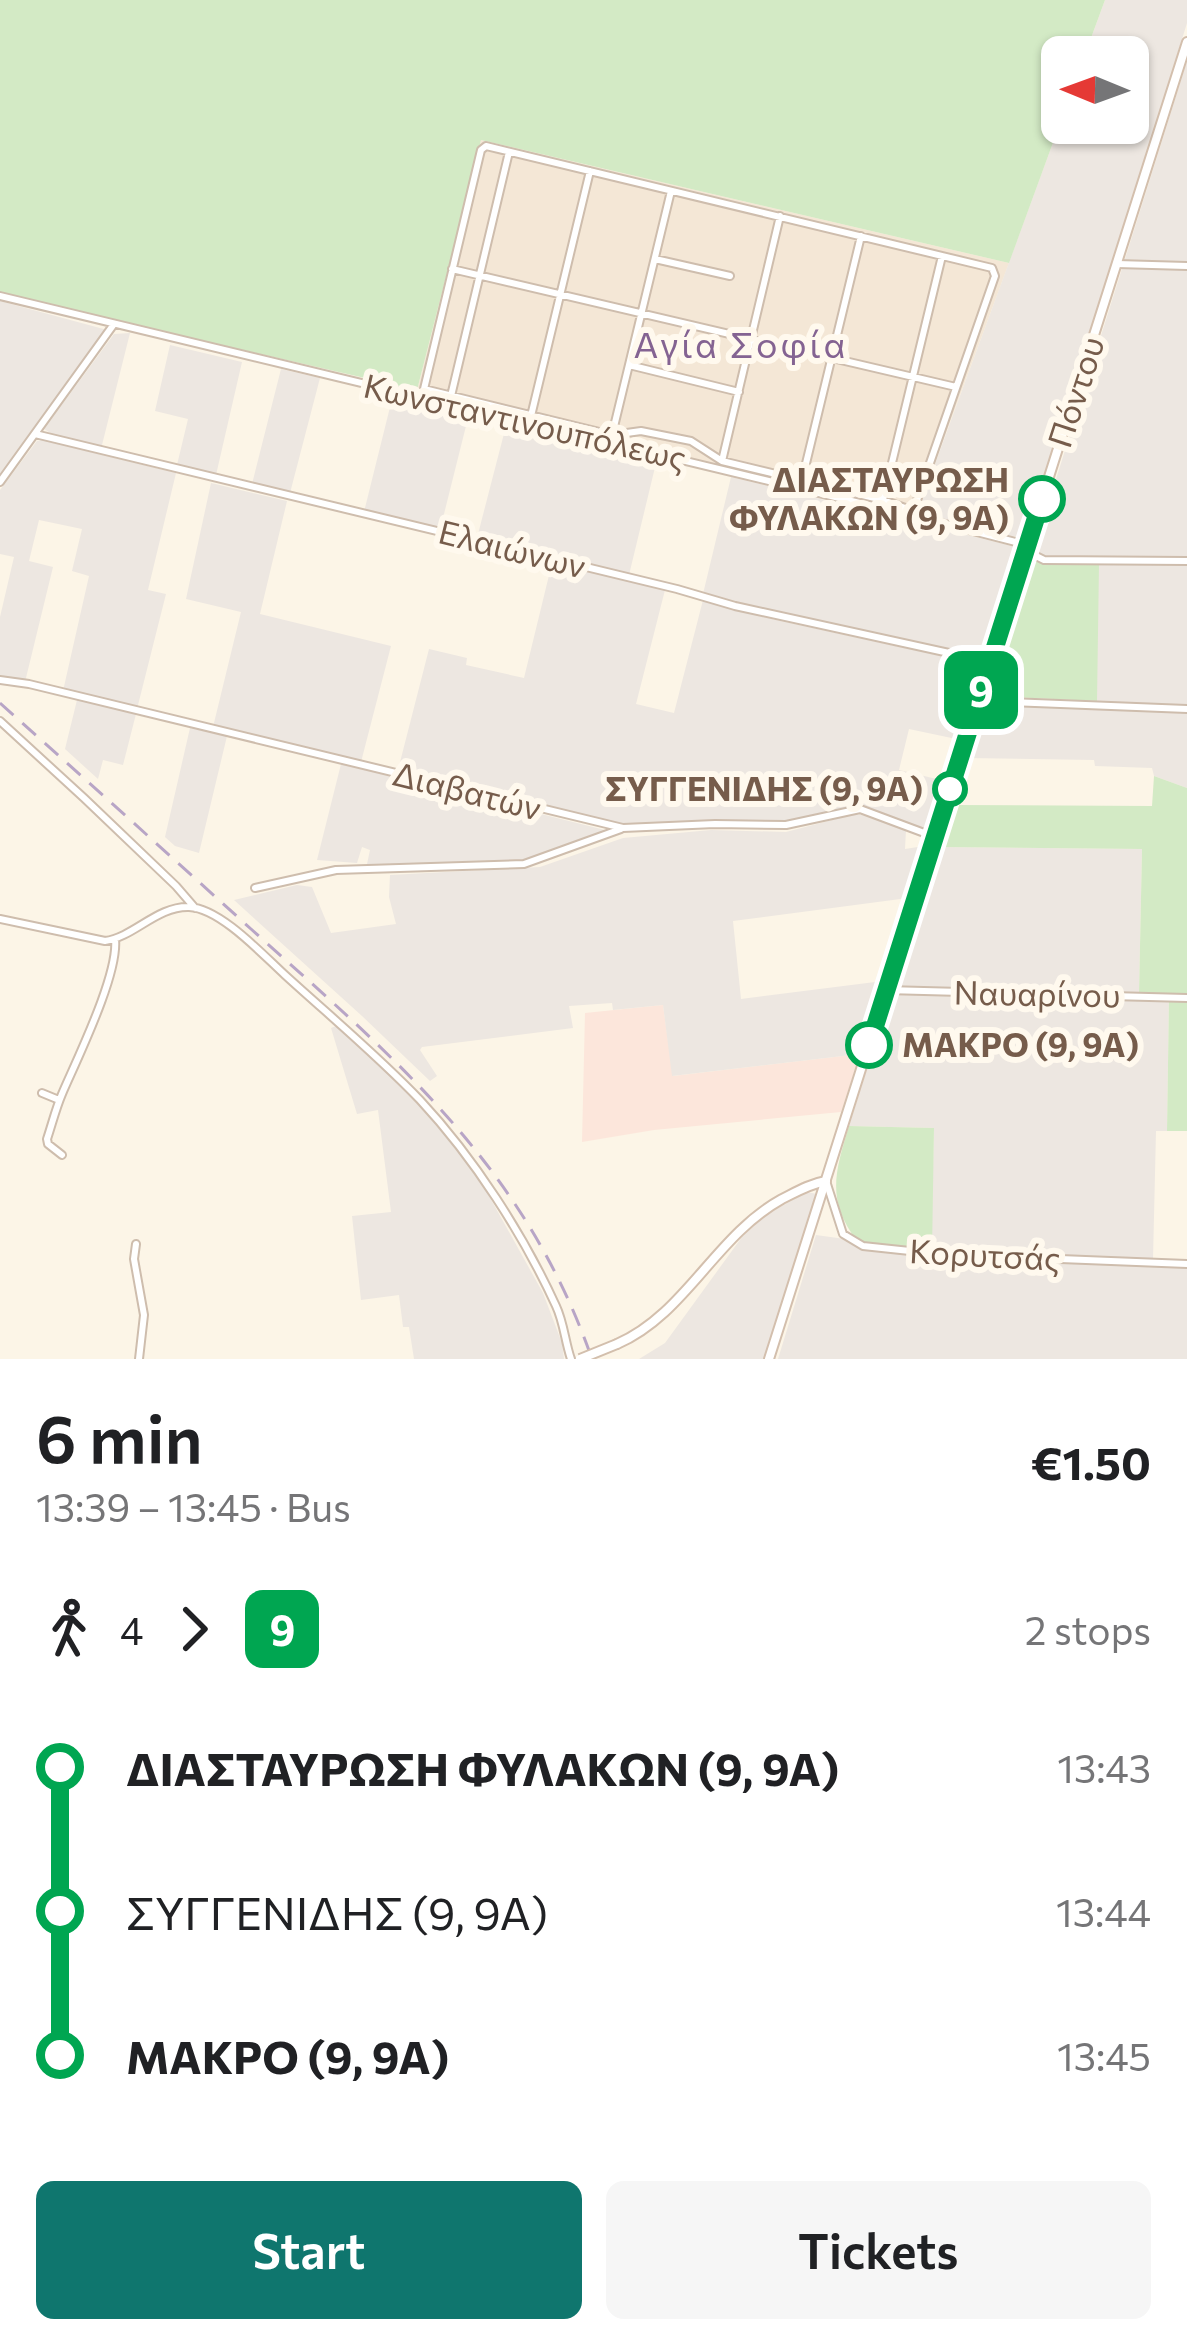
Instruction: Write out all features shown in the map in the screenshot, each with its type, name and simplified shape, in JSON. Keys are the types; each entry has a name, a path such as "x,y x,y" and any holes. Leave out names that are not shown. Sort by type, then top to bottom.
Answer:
{"street":[{"name":"Πόντου","path":"769,1359 1187,42"},
{"path":"486,146 590,171 996,271 915,506 908,509 722,461 701,446 674,437 641,431 612,435 426,391 482,150 486,146"},
{"path":"451,396 509,152"},
{"path":"531,416 590,171"},
{"path":"612,435 670,190"},
{"path":"722,461 780,216"},
{"path":"802,480 861,236"},
{"path":"883,500 941,256"},
{"path":"655,259 730,276"},
{"path":"1117,264 1187,266"},
{"path":"452,269 956,387"},
{"name":"Κωνσταντινουπόλεως","path":"0,296 1027,545 1044,560 1187,560"},
{"path":"0,482 114,323"},
{"path":"629,365 739,392"},
{"name":"Ελαιώνων","path":"35,434 735,606 990,662"},
{"path":"669,456 674,437"},
{"name":"Διαβατών","path":"0,680 623,828 786,824 860,809 935,837"},
{"path":"982,689 1008,702 1187,709"},
{"path":"0,721 195,908 228,924 385,1066 455,1141 493,1195 558,1310 575,1359 641,1331 755,1215 826,1180"},
{"path":"255,889 336,870 524,864 623,828"},
{"path":"0,919 105,941 168,912 195,908"},
{"path":"62,1155 46,1142 114,965 115,939"},
{"name":"Ναυαρίνου","path":"886,990 1187,998"},
{"path":"42,1093 59,1100"},
{"name":"Κορυτσάς","path":"826,1180 843,1234 863,1246 938,1254 1187,1264"},
{"path":"136,1244 134,1259 144,1315 139,1359"}],"shaded area":[{"path":"1105,0 1187,0 1187,23 1064,420 1026,530 1020,537 1006,535 917,513 1052,144 1149,144 1149,36 1092,36"},
{"path":"1187,61 1187,788 1154,776 1152,768 1095,766 1094,760 967,758 989,688 1008,697 1097,701 1046,563 1031,559"},
{"path":"481,140 1009,263 916,514 417,390"},
{"path":"0,301 111,331 0,482"},
{"path":"130,333 102,445 98,448 59,438 44,429 114,334"},
{"path":"170,345 242,362 216,475 177,465 188,419 155,411"},
{"path":"281,369 320,378 290,493 252,484"},
{"path":"393,395 469,414 440,530 364,512"},
{"path":"507,422 657,459 629,575 477,538"},
{"path":"42,440 176,473 148,590 166,594 137,709 63,691 89,576 72,571 82,529 39,520 29,561 53,567 25,682 0,675 0,617 14,557 0,554 0,490"},
{"path":"731,477 1012,546 1019,554 987,654 980,658 703,594"},
{"path":"211,483 287,501 260,614 391,646 361,762 213,727 241,612 186,599"},
{"path":"552,563 665,590 636,704 674,713 703,600 983,665 961,740 909,729 899,770 949,782 936,825 924,828 849,808 775,824 627,826 398,770 429,649 467,658 466,665 524,678"},
{"path":"77,700 136,714 123,765 103,760 98,779 65,749"},
{"path":"190,728 227,736 199,853 175,846 165,837"},
{"path":"341,764 605,830 537,859 500,865 367,864 370,850 362,847 357,863 317,860"},
{"path":"855,814 906,830 905,849 924,846 908,898 733,921 741,999 883,981 860,1054 672,1076 663,1005 613,1010 612,1003 569,1006 573,1028 422,1047 437,1076 430,1081 234,900 297,885 312,887 331,933 396,924 389,897 390,875 540,867 623,838 711,830 786,832"},
{"path":"937,847 1142,849 1139,993 1169,995 1167,1131 1156,1131 1153,1259 1187,1261 1187,1359 778,1359 816,1235 931,1251 934,1128 849,1126"},
{"path":"663,1005 673,1076 860,1054 841,1112 654,1130 582,1142 585,1013"},
{"path":"336,1026 406,1090 484,1187 543,1293 564,1359 414,1359 399,1295 361,1300 352,1216 391,1212 378,1110 357,1114 331,1028"},
{"path":"807,1192 817,1194 764,1359 639,1359 665,1343 742,1237 766,1215"}],"green space":[{"path":"0,0 1105,0 1092,36 1041,36 1041,144 1052,144 1009,263 481,140 417,390 0,294"},
{"path":"1031,559 1099,564 1097,701 1008,697 989,688"},
{"path":"1154,776 1187,788 1187,1131 1167,1131 1169,996 1139,994 1142,849 937,847 954,805 1152,806"},
{"path":"849,1126 934,1128 932,1252 857,1241 847,1226 836,1185"}],"railway":[{"path":"0,703 356,1024 451,1121 531,1229 592,1359"}],"bus line":[{"name":"9","path":"869,1045 1042,499"}],"place":[{"name":"ΔΙΑΣΤΑΥΡΩΣΗ ΦΥΛΑΚΩΝ (9, 9Α)","path":"1042,499"},
{"name":"ΣΥΓΓΕΝΙΔΗΣ (9, 9Α)","path":"950,789"},
{"name":"ΜΑΚΡΟ (9, 9Α)","path":"869,1045"}],"district":[{"name":"Αγία Σοφία","path":"741,345"}]}
